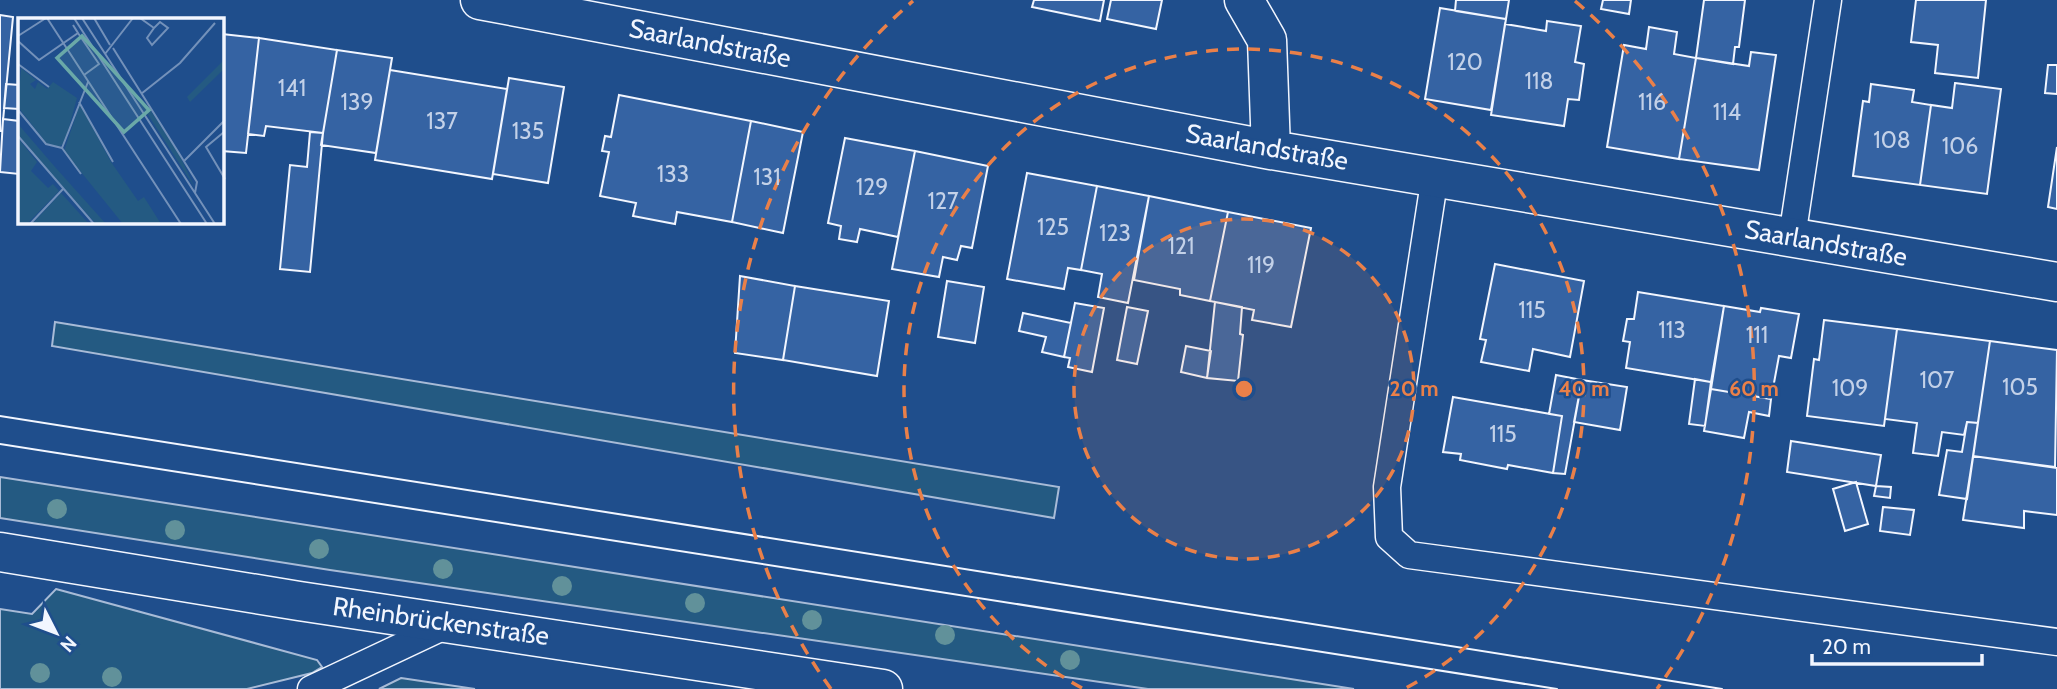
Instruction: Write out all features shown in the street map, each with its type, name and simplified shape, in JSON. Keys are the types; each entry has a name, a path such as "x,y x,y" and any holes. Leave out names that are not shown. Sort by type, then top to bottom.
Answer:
{"street":[{"name":"Saarlandstraße","path":"480,0 1272,149 2057,282"},
{"path":"1244,0 1267,40 1272,149"},
{"name":"Rheinbrückenstraße","path":"0,552 449,624 566,639 883,689"}],"lane":[{"path":"1792,237 1828,0"},
{"path":"1435,176 1387,486 1389,537 1409,555 2057,642"},
{"path":"311,689 449,624"}],"shaded area":[{"path":"55,322 1059,487 1054,518 52,346"},
{"path":"0,477 1354,689 1148,689 330,570 0,518"},
{"path":"56,589 317,660 322,667 312,673 247,689 0,689 0,609 32,614"},
{"path":"401,678 475,689 379,689"}],"building":[{"path":"1034,0 1104,0 1100,21 1032,7"},
{"path":"1111,0 1162,0 1156,29 1107,19"},
{"path":"1456,0 1509,0 1506,19 1455,11"},
{"path":"1603,0 1631,0 1629,14 1601,9"},
{"path":"1704,0 1745,0 1739,47 1735,47 1733,64 1696,58"},
{"path":"1916,0 1986,0 1978,78 1935,73 1938,45 1911,42"},
{"path":"1440,8 1506,19 1491,110 1425,99"},
{"path":"0,15 13,17 2,131 0,131"},
{"path":"1547,21 1581,26 1575,62 1584,64 1579,100 1568,99 1564,126 1491,115 1505,24 1546,31"},
{"path":"1649,27 1677,32 1674,54 1696,58 1679,159 1607,147 1624,45 1646,49"},
{"path":"224,34 259,38 246,153 224,151"},
{"path":"259,38 337,50 323,133 266,126 264,136 248,134"},
{"path":"337,50 392,58 376,153 321,145"},
{"path":"1751,52 1776,55 1759,170 1679,159 1696,58 1749,66"},
{"path":"2048,65 2057,65 2057,94 2045,93"},
{"path":"390,70 507,89 492,179 375,160"},
{"path":"509,78 564,87 548,183 493,174"},
{"path":"1955,83 2001,89 1987,194 1920,185 1931,105 1952,108"},
{"path":"6,84 18,85 18,109 4,108"},
{"path":"1871,84 1914,90 1912,102 1931,105 1920,185 1853,176 1863,101 1869,102"},
{"path":"619,95 751,121 732,222 677,212 675,224 633,216 636,203 600,196 609,152 602,151 605,136 611,137"},
{"path":"3,119 18,121 18,174 0,172"},
{"path":"751,121 803,132 783,233 732,222"},
{"path":"310,132 323,133 310,272 280,269 290,165 307,167"},
{"path":"845,138 915,151 898,237 860,229 857,242 839,239 841,226 828,223"},
{"path":"2057,147 2057,209 2048,207"},
{"path":"915,151 988,166 972,248 961,246 957,260 943,257 939,277 892,269"},
{"path":"1027,173 1097,186 1081,270 1068,268 1064,289 1007,279"},
{"path":"1097,186 1149,196 1128,303 1098,297 1102,274 1081,270"},
{"path":"1149,196 1228,212 1210,301 1180,295 1180,289 1134,280"},
{"path":"1228,212 1311,228 1291,327 1252,320 1254,310 1210,301"},
{"path":"1495,264 1584,281 1570,357 1533,349 1529,371 1481,362 1486,340 1480,339"},
{"path":"740,276 795,286 783,360 735,353"},
{"path":"947,281 984,287 975,343 938,337"},
{"path":"795,286 889,301 877,376 783,360"},
{"path":"1638,292 1724,306 1711,382 1626,368 1630,342 1623,341 1627,319 1634,319"},
{"path":"1215,302 1242,307 1240,334 1243,335 1238,381 1207,378"},
{"path":"1075,303 1104,308 1092,372 1068,367 1070,358 1064,357"},
{"path":"1724,306 1760,312 1761,308 1799,314 1791,358 1779,356 1771,399 1711,389"},
{"path":"1127,307 1148,311 1137,364 1117,360"},
{"path":"1023,313 1071,323 1064,357 1042,352 1046,337 1019,331"},
{"path":"1824,320 1897,329 1884,426 1807,416 1814,359 1819,360"},
{"path":"1897,329 1990,341 1978,423 1967,422 1964,435 1942,432 1938,456 1913,453 1917,423 1885,419"},
{"path":"1990,341 2057,350 2055,467 1973,456"},
{"path":"1186,346 1211,351 1207,378 1181,372"},
{"path":"1556,375 1582,380 1565,474 1553,473 1562,416 1549,414"},
{"path":"1695,379 1711,382 1705,426 1689,424"},
{"path":"1582,380 1627,387 1620,430 1574,422"},
{"path":"1711,389 1771,399 1769,416 1749,412 1744,438 1704,431"},
{"path":"1453,397 1562,416 1553,473 1508,465 1507,469 1460,460 1461,454 1443,452"},
{"path":"1967,422 1978,423 1967,499 1939,495 1947,450 1962,452"},
{"path":"1791,441 1881,455 1876,486 1787,472"},
{"path":"1973,456 2057,468 2057,515 2024,511 2024,528 1963,520"},
{"path":"1856,482 1868,524 1845,531 1833,489"},
{"path":"1876,486 1891,487 1890,498 1874,496"},
{"path":"1883,507 1914,510 1910,535 1880,531"}],"tram line":[{"path":"0,416 1722,689"},
{"path":"0,444 1557,689"}]}
